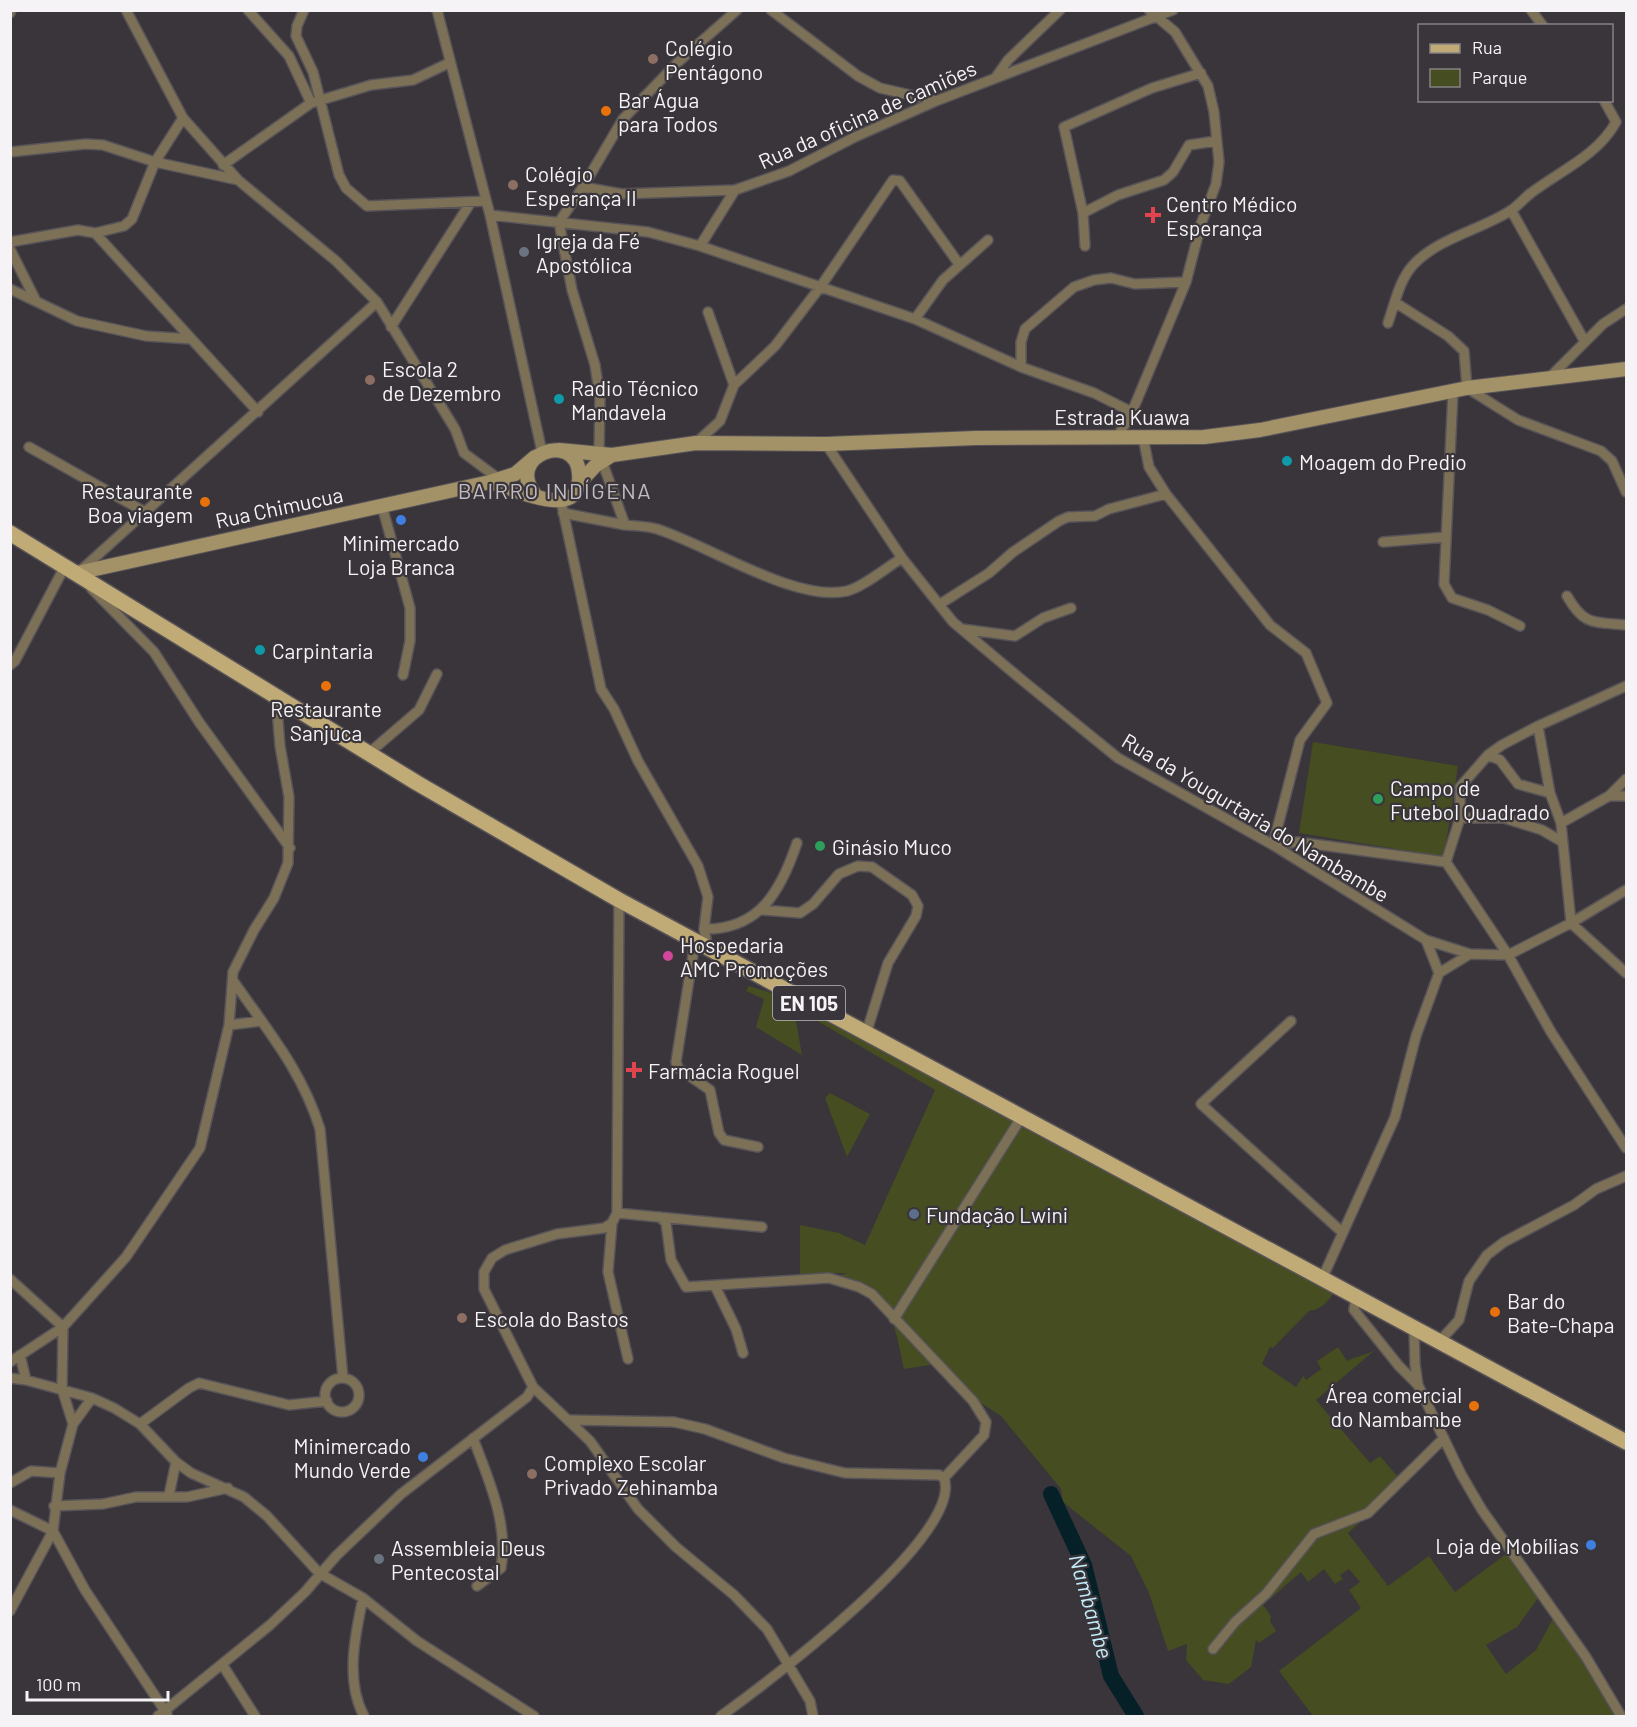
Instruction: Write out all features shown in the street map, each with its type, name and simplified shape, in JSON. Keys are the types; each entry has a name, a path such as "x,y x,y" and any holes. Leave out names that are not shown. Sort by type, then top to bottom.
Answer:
{"main road":[{"name":"EN 105","path":"10,533 369,753 619,900 703,940 866,1034 1626,1442"}],"street":[{"path":"126,10 183,118 238,180 336,261 377,302 455,429 464,453 495,481"},
{"path":"248,10 289,56 315,102 339,175 346,188 367,206 486,201"},
{"path":"304,10 295,31 313,72 315,102"},
{"path":"437,10 490,215 538,455"},
{"path":"625,525 605,456 595,365 572,290 559,222 583,187 623,119 677,63 737,10"},
{"path":"771,10 858,76 880,88 936,101"},
{"path":"996,77 1008,60 1060,10"},
{"name":"Rua da oficina de camiões","path":"583,187 622,194 735,190 789,171 855,137 936,101 1152,14 1173,10"},
{"path":"1531,10 1542,24"},
{"path":"1118,436 1132,412 1186,282 1201,224 1216,184 1219,162 1214,112 1208,86 1175,32 1152,14"},
{"path":"223,165 315,102 371,85 413,80 449,63"},
{"path":"1085,246 1083,213 1064,127 1152,88 1201,72"},
{"path":"1388,323 1401,281 1414,264 1432,250 1510,210 1532,192 1577,162 1611,131 1616,122 1605,102"},
{"path":"10,242 78,230 95,233 124,226 132,219 155,162 183,118"},
{"path":"1083,213 1118,195 1164,180 1173,172 1189,145 1216,141"},
{"path":"10,152 86,144 103,145 155,162 238,180"},
{"path":"696,443 720,422 734,385 775,346 821,286 897,178 959,264"},
{"path":"700,246 735,190"},
{"path":"391,327 471,202"},
{"path":"1510,210 1585,342"},
{"path":"490,215 648,232 700,246 915,319 1021,368 1094,393 1132,412"},
{"path":"95,233 258,412"},
{"path":"915,319 943,280 988,240"},
{"path":"10,249 34,299"},
{"path":"1021,368 1021,342 1025,329 1074,287 1094,280 1111,278 1135,284 1186,282"},
{"path":"10,288 77,321 146,336 191,339"},
{"path":"10,665 15,661 71,570 144,512 258,412 377,302"},
{"path":"1396,303 1448,336 1464,351 1446,537 1444,584 1447,593 1452,598 1488,610 1520,626"},
{"path":"1549,378 1603,324 1626,309"},
{"path":"708,312 734,385"},
{"name":"Estrada Kuawa","path":"605,456 696,443 826,444 1118,436 1204,436 1260,430 1460,390 1626,369"},
{"path":"1460,390 1518,420 1601,451 1612,461 1626,492"},
{"path":"1143,437 1149,467 1166,494 1270,625 1306,653 1327,702 1300,740 1273,845 1298,842 1446,862 1508,955 1551,1032 1587,1084 1626,1148"},
{"name":"Rua da Yougurtaria do Nambambe","path":"826,444 902,558 962,629 1118,758 1273,845 1426,940 1470,954 1508,955"},
{"path":"29,447 144,512"},
{"path":"536,496 528,481 530,464 538,455 559,450 605,456"},
{"path":"559,450 567,454 578,467 578,484 575,492 562,507"},
{"name":"Rua Chimucua","path":"71,570 495,481 515,474 538,455"},
{"path":"578,484 605,456"},
{"path":"1620,477 1626,468"},
{"name":"Rua Chimucua","path":"495,481 562,507"},
{"path":"940,604 989,573 1013,552 1059,521 1095,516 1109,509 1166,494"},
{"path":"382,506 410,608 410,641 403,675"},
{"path":"562,507 625,525 656,529 728,558 768,578 832,594 850,591 902,558"},
{"path":"562,507 601,689 638,761 698,866 708,897 703,940 676,1062 678,1068 710,1090 719,1133 724,1140 758,1147"},
{"path":"1383,542 1446,537"},
{"path":"71,570 154,652 199,722 290,849"},
{"path":"1567,596 1574,609 1587,621 1626,625"},
{"path":"962,629 1015,636 1043,618 1071,608"},
{"path":"369,753 419,710 437,674"},
{"path":"1446,862 1460,819 1460,787 1488,755 1538,726 1626,686"},
{"path":"10,1362 63,1327 126,1257 200,1148 229,1024 233,972 254,930 274,898 288,863 289,797 280,746 276,696"},
{"path":"1538,726 1550,793 1561,823 1571,923 1626,973"},
{"path":"1488,755 1500,760 1518,784 1550,793"},
{"path":"1561,823 1609,796 1626,779"},
{"path":"1609,796 1626,796"},
{"path":"1460,819 1504,818 1542,830 1561,841"},
{"path":"703,940 763,910 786,878 797,843"},
{"path":"763,910 800,913 813,904 838,874 858,866 872,867 912,895 918,906 916,916 888,963 866,1034"},
{"path":"1508,955 1571,923 1626,890"},
{"path":"619,900 617,1212 612,1224 608,1272 628,1359"},
{"path":"1426,940 1439,973"},
{"path":"1322,1279 1395,1117 1416,1036 1439,973 1470,954"},
{"path":"234,982 296,1070 310,1098 320,1129 343,1378"},
{"path":"229,1024 261,1021"},
{"path":"1291,1021 1201,1104 1343,1233"},
{"path":"894,1319 1021,1118"},
{"path":"1439,1342 1459,1320 1469,1281 1486,1255 1504,1242 1574,1205 1596,1189 1625,1174"},
{"path":"617,1212 762,1227"},
{"path":"660,1217 666,1223 671,1260 686,1287 829,1278 859,1287 872,1294 973,1401 986,1422 984,1435 944,1478"},
{"path":"612,1224 604,1228 529,1241 505,1250 492,1258 484,1272 484,1288 490,1304 533,1387 590,1441 638,1509 767,1629 810,1701 813,1716"},
{"path":"10,1279 63,1327 62,1389 73,1424"},
{"path":"715,1286 736,1329 742,1353"},
{"path":"1356,1297 1354,1310 1399,1366 1418,1385"},
{"path":"1414,1328 1414,1364 1418,1385 1482,1510 1586,1657 1621,1716"},
{"path":"20,1355 26,1380"},
{"path":"10,1378 62,1389 114,1407 140,1424 176,1462 191,1473 228,1488 267,1516 319,1573 363,1598 417,1641 534,1716"},
{"path":"343,1378 357,1386 358,1402 345,1412 334,1410 327,1401 328,1386 343,1378"},
{"path":"140,1424 199,1383 289,1405 327,1401"},
{"path":"10,1510 53,1531 85,1590 164,1715 270,1625 305,1592 319,1573 401,1494 527,1397 533,1387"},
{"path":"10,1611 53,1531 54,1506 60,1473 73,1424 92,1398"},
{"path":"570,1420 674,1422 705,1430 784,1458 845,1473 939,1475 944,1478 947,1492 932,1526 900,1564 790,1666 721,1716"},
{"path":"473,1438 492,1489 504,1554 501,1568 477,1586"},
{"path":"1213,1649 1235,1622 1266,1594 1314,1534 1368,1513 1444,1438"},
{"path":"169,1495 176,1462"},
{"path":"10,1483 31,1471 60,1473"},
{"path":"54,1506 103,1504 136,1497 169,1495 187,1497 228,1488"},
{"path":"363,1598 354,1638 355,1693 364,1716"},
{"path":"222,1664 255,1716"}],"green space":[{"name":"Campo de Futebol Quadrado","path":"1313,742 1458,766 1444,857 1299,833"},
{"path":"749,986 781,996 1334,1293 1320,1307 1309,1311 1273,1348 1270,1347 1262,1364 1296,1387 1303,1376 1306,1380 1321,1369 1317,1361 1338,1347 1347,1361 1375,1350 1316,1400 1370,1463 1380,1456 1404,1484 1348,1533 1388,1586 1429,1556 1455,1592 1510,1551 1541,1594 1517,1627 1486,1645 1506,1674 1536,1650 1556,1613 1621,1716 1313,1716 1279,1671 1361,1608 1349,1590 1360,1582 1349,1569 1340,1575 1343,1579 1335,1584 1324,1569 1308,1582 1301,1572 1263,1605 1271,1616 1270,1621 1276,1631 1259,1643 1256,1640 1251,1667 1229,1684 1203,1680 1186,1660 1187,1644 1168,1651 1149,1593 1131,1556 1063,1502 1061,1489 1001,1416 964,1392 936,1364 904,1369 896,1331 885,1308 865,1293 829,1278 848,1273 800,1274 800,1225 839,1233 865,1245 935,1090 780,999 772,1009 796,1021 802,1055 756,1027 764,999 746,991"},
{"path":"830,1093 870,1114 847,1157 825,1098"}],"waterway":[{"name":"Nambambe","path":"1051,1494 1084,1565 1111,1676 1136,1716"}],"place":[{"name":"Colégio Pentágono","path":"653,59"},
{"name":"Bar Água para Todos","path":"606,111"},
{"name":"Colégio Esperança II","path":"513,185"},
{"name":"Centro Médico Esperança","path":"1153,215"},
{"name":"Igreja da Fé Apostólica","path":"524,252"},
{"name":"Escola 2 de Dezembro","path":"370,380"},
{"name":"Radio Técnico Mandavela","path":"559,399"},
{"name":"Moagem do Predio","path":"1287,461"},
{"name":"Restaurante Boa viagem","path":"205,502"},
{"name":"Minimercado Loja Branca","path":"401,520"},
{"name":"Carpintaria","path":"260,650"},
{"name":"Restaurante Sanjuca","path":"326,686"},
{"name":"Campo de Futebol Quadrado","path":"1378,799"},
{"name":"Ginásio Muco","path":"820,846"},
{"name":"Hospedaria AMC Promoções","path":"668,956"},
{"name":"Farmácia Roguel","path":"634,1070"},
{"name":"Fundação Lwini","path":"914,1214"},
{"name":"Bar do Bate-Chapa","path":"1495,1312"},
{"name":"Escola do Bastos","path":"462,1318"},
{"name":"Área comercial do Nambambe","path":"1474,1406"},
{"name":"Minimercado Mundo Verde","path":"423,1457"},
{"name":"Complexo Escolar Privado Zehinamba","path":"532,1474"},
{"name":"Loja de Mobílias","path":"1591,1545"},
{"name":"Assembleia Deus Pentecostal","path":"379,1559"}],"district":[{"name":"BAIRRO INDÍGENA","path":"555,490"}]}
